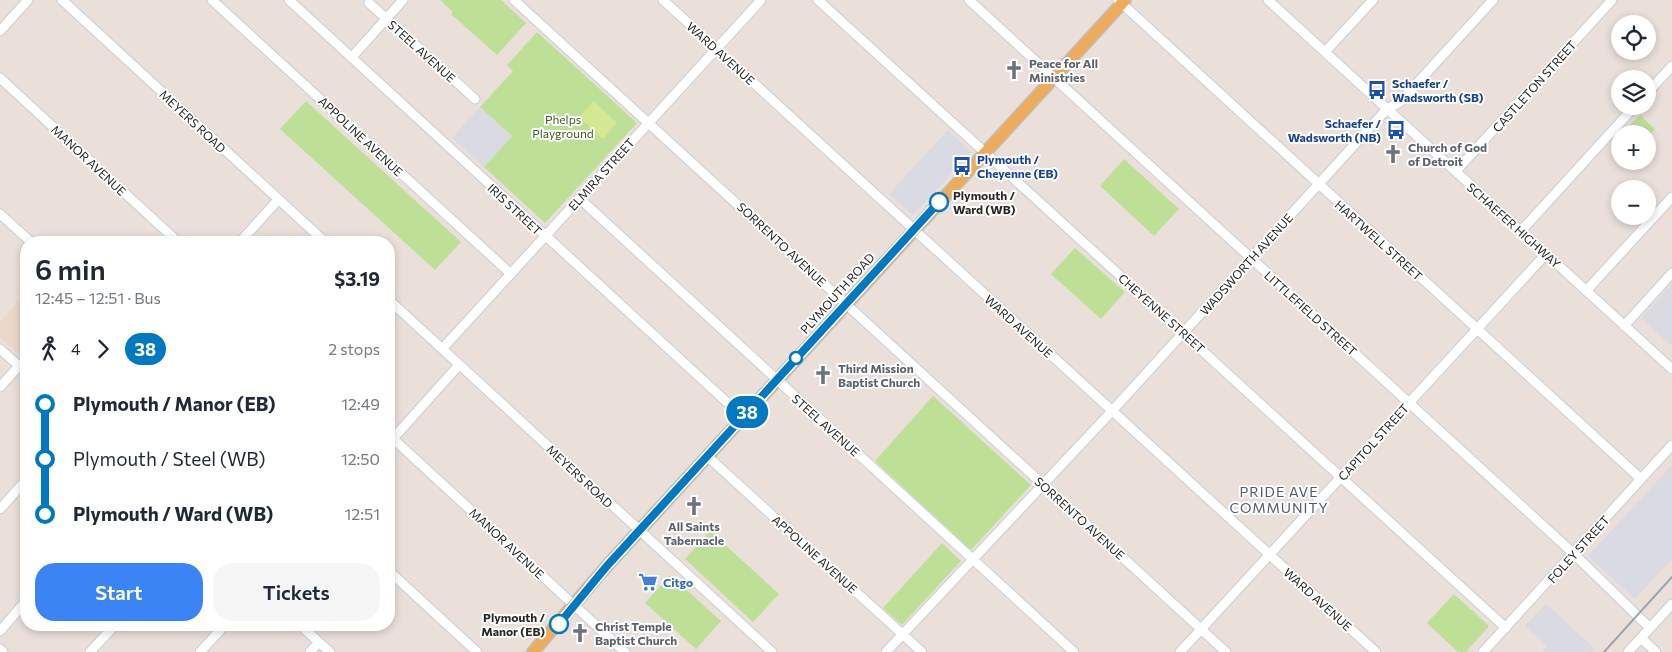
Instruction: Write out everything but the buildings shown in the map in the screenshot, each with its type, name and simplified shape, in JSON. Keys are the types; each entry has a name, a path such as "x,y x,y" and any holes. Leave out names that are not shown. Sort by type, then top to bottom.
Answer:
{"main road":[{"name":"PLYMOUTH ROAD","path":"534,652 606,567 1054,78 1121,1"}],"street":[{"path":"0,31 28,0"},
{"name":"MEYERS ROAD","path":"62,0 318,236"},
{"name":"APPOLINE AVENUE","path":"212,0 511,274"},
{"name":"IRIS STREET","path":"289,0 742,417"},
{"path":"352,57 403,0"},
{"name":"SORRENTO AVENUE","path":"514,0 1226,652"},
{"name":"WARD AVENUE","path":"663,0 1376,652"},
{"name":"ELMIRA STREET","path":"442,349 761,0"},
{"name":"CHEYENNE STREET","path":"818,0 1506,628"},
{"name":"LITTLEFIELD STREET","path":"969,0 1574,553 1650,628"},
{"name":"SCHAEFER HIGHWAY","path":"1268,0 1672,369"},
{"path":"1325,52 1373,0"},
{"name":"WADSWORTH AVENUE","path":"973,559 1112,411 1387,109 1400,102 1493,0"},
{"name":"CASTLETON STREET","path":"1456,172 1612,0"},
{"name":"HARTWELL STREET","path":"1121,1 1641,479"},
{"name":"STEEL AVENUE","path":"369,3 475,99"},
{"path":"1656,83 1672,66"},
{"name":"MANOR AVENUE","path":"0,78 171,236"},
{"path":"1521,231 1627,115"},
{"path":"1586,291 1672,197"},
{"name":"STEEL AVENUE","path":"579,198 1074,652"},
{"path":"245,236 278,200"},
{"path":"0,214 24,236"},
{"name":"CAPITOL STREET","path":"1180,652 1546,254"},
{"path":"1624,326 1672,273"},
{"name":"MEYERS ROAD","path":"395,306 772,652"},
{"path":"0,348 19,366 0,387"},
{"path":"395,434 459,365"},
{"name":"MANOR AVENUE","path":"395,444 625,652"},
{"name":"FOLEY STREET","path":"1483,652 1672,445"},
{"name":"APPOLINE AVENUE","path":"707,456 922,652"},
{"path":"0,509 20,487"},
{"path":"886,652 973,559"},
{"path":"395,577 477,652"},
{"path":"1628,652 1672,604"},
{"path":"0,630 20,608"},
{"path":"90,652 109,631"},
{"path":"200,652 219,631"},
{"path":"307,631 330,652"},
{"path":"1641,638 1656,652"},
{"path":"310,652 319,642"},
{"path":"0,649 4,652"}],"shaded area":[{"path":"480,107 512,136 484,167 452,138"},
{"path":"948,130 971,152 913,215 889,194"},
{"path":"1672,284 1672,346 1641,318"},
{"path":"20,300 20,355 0,337 0,322"},
{"path":"1672,465 1672,559 1635,599 1588,556"},
{"path":"1546,604 1594,648 1590,652 1542,652 1547,646 1525,626"}],"green space":[{"path":"440,0 501,0 526,23 497,55 451,14 453,12"},
{"name":"Phelps Playground","path":"537,32 637,123 545,223 484,167 512,136 480,107 513,71 507,65"},
{"path":"306,101 461,242 435,270 280,129"},
{"path":"594,101 617,123 603,139 579,117"},
{"path":"1640,115 1651,125 1630,125"},
{"path":"1124,159 1179,209 1154,236 1100,186"},
{"path":"1075,248 1125,292 1101,319 1051,274"},
{"path":"933,396 1031,485 971,550 875,461"},
{"path":"710,531 779,594 753,622 685,559"},
{"path":"942,543 961,561 902,625 883,608"},
{"path":"670,575 721,621 696,649 645,603"},
{"path":"1454,594 1489,626 1466,652 1458,652 1427,623"}],"railway":[{"path":"1604,652 1672,577"}],"bus line":[{"name":"38","path":"559,624 606,567 939,202"}],"place":[{"name":"Peace for All Ministries","path":"1014,70"},
{"name":"Schaefer / Wadsworth (SB)","path":"1377,90"},
{"name":"Schaefer / Wadsworth (NB)","path":"1396,130"},
{"name":"Church of God of Detroit","path":"1393,154"},
{"name":"Plymouth / Cheyenne (EB)","path":"962,166"},
{"name":"Plymouth / Ward (WB)","path":"939,202"},
{"name":"Third Mission Baptist Church","path":"823,375"},
{"name":"All Saints Tabernacle","path":"694,506"},
{"name":"Citgo","path":"648,582"},
{"name":"Plymouth / Manor (EB)","path":"559,624"},
{"name":"Christ Temple Baptist Church","path":"580,633"}],"district":[{"name":"PRIDE AVE COMMUNITY","path":"1279,500"}]}
